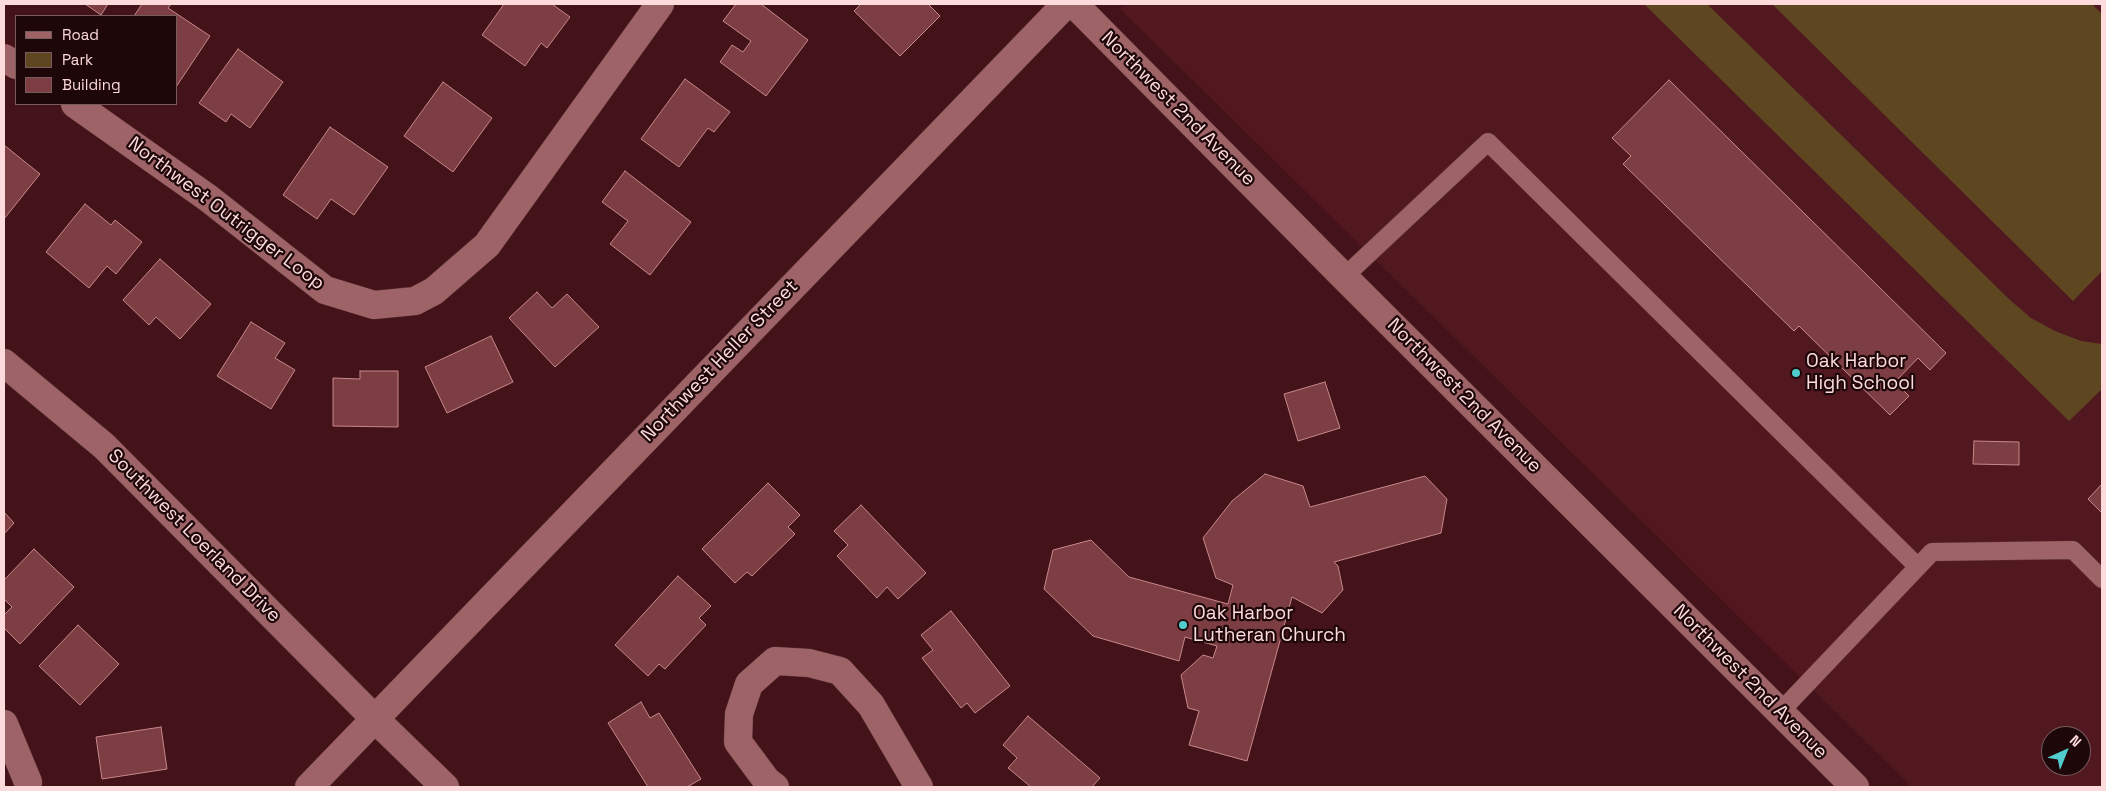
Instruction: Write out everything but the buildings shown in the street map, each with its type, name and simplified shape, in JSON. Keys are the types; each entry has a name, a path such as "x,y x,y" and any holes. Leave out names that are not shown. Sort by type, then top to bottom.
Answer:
{"street":[{"name":"Northwest Outrigger Loop","path":"76,105 208,198 325,290 374,305 415,301 434,291 488,245 660,4"},
{"name":"Northwest Heller Street","path":"309,787 1066,4"},
{"name":"Northwest 2nd Avenue","path":"1074,4 1344,277 1855,787"},
{"path":"4,58 15,64"},
{"name":"Southwest Loerland Drive","path":"4,363 104,446 375,719 446,787"},
{"path":"775,787 767,782 738,742 738,714 750,684 775,661 809,663 840,671 870,705 919,787"},
{"path":"4,724 28,782"}],"lane":[{"path":"1344,277 1488,142 1918,567"},
{"path":"1780,712 1932,552 2073,550 2102,579"}],"shaded area":[{"name":"Oak Harbor High School","path":"1126,4 2102,4 2102,787 1912,787 1120,9"}],"green space":[{"path":"1644,4 1707,4 2010,300 2031,318 2055,331 2081,341 2102,344 2102,389 2069,421"},
{"path":"1772,4 2092,4 2102,14 2102,271 2073,301"}],"place":[{"name":"Oak Harbor High School","path":"1796,373"},
{"name":"Oak Harbor Lutheran Church","path":"1183,625"}]}
